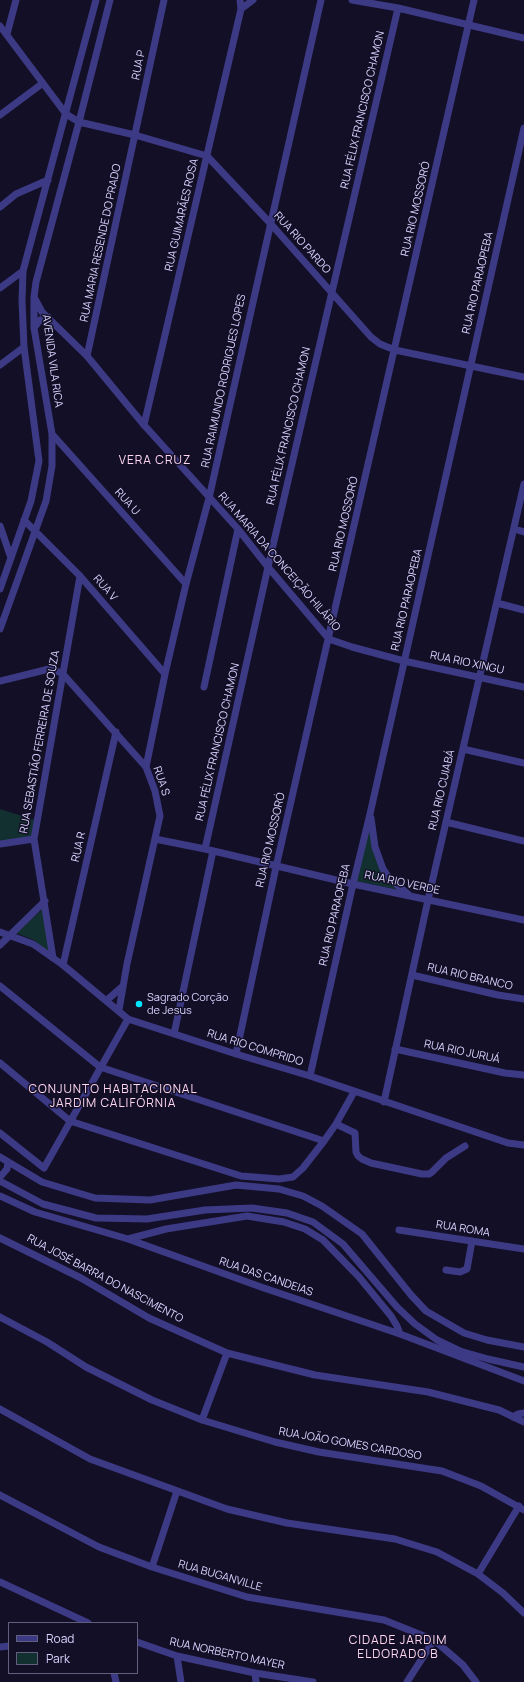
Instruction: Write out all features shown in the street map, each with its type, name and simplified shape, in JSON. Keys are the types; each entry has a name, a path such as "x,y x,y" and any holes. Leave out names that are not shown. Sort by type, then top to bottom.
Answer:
{"street":[{"path":"6,34 16,0"},
{"name":"AVENIDA VILA RICA","path":"0,590 24,520 36,478 39,461 24,347 22,300 23,271 96,0"},
{"name":"AVENIDA VILA RICA","path":"0,629 46,501 52,466 52,434 34,328 34,297 36,282 42,254 79,122 110,0"},
{"name":"RUA P","path":"136,135 164,0"},
{"name":"RUA GUIMARÃES ROSA","path":"144,425 241,9 240,0"},
{"path":"241,9 253,0"},
{"name":"RUA RAIMUNDO RODRIGUES LOPES","path":"146,767 165,674 186,584 209,498 321,0"},
{"path":"352,0 398,8 524,38"},
{"name":"RUA RIO MOSSORÓ","path":"236,1054 276,867 474,0"},
{"name":"RUA FÉLIX FRANCISCO CHAMON","path":"174,1034 209,850 268,567 398,8"},
{"path":"0,26 66,114 79,122 136,135 207,156"},
{"path":"0,115 43,84"},
{"name":"RUA RIO PARAOPEBA","path":"310,1076 524,128"},
{"name":"RUA MARIA RESENDE DO PRADO","path":"87,356 136,135"},
{"name":"RUA RIO PARDO","path":"207,156 270,223 371,337 380,344 395,350 524,377"},
{"path":"0,207 16,194 48,180"},
{"path":"0,288 23,271"},
{"name":"RUA MARIA DA CONCEIÇÃO HILÁRIO","path":"34,297 42,312 87,356 144,425 238,529 329,639 352,647 404,661"},
{"path":"34,328 40,320 48,317"},
{"path":"0,365 24,347"},
{"name":"RUA U","path":"52,434 186,584"},
{"name":"RUA RIO CUIABÁ","path":"384,1102 428,900 524,484"},
{"name":"RUA V","path":"24,520 80,576 165,674"},
{"path":"0,526 11,558"},
{"path":"204,687 238,529"},
{"path":"514,530 524,532"},
{"name":"RUA SEBASTIÃO FERREIRA DE SOUZA","path":"53,958 34,839 80,576"},
{"path":"497,603 524,610"},
{"name":"RUA RIO XINGU","path":"404,661 480,676 524,687"},
{"path":"0,681 49,669 62,673"},
{"name":"RUA S","path":"62,673 146,767 155,791 160,816 122,987 119,1010"},
{"name":"RUA R","path":"63,966 116,732"},
{"path":"463,749 524,763"},
{"path":"370,814 375,847 383,869 389,878 411,896"},
{"path":"446,822 524,841"},
{"path":"0,844 34,839"},
{"name":"RUA RIO VERDE","path":"155,839 209,850 353,884 524,920"},
{"path":"0,945 11,936 45,901"},
{"name":"RUA RIO COMPRIDO","path":"0,932 33,944 107,1000 128,1019 310,1076 508,1143 524,1145"},
{"name":"RUA RIO BRANCO","path":"412,975 524,1000"},
{"path":"0,986 100,1067 324,1141"},
{"path":"107,1000 122,987"},
{"path":"0,1133 44,1168 128,1019"},
{"name":"RUA RIO JURUÁ","path":"395,1049 505,1073 524,1075"},
{"path":"0,1063 70,1121 241,1176 279,1179 293,1176 303,1168 324,1141 336,1124 354,1092"},
{"path":"336,1124 355,1133 356,1152 362,1159 371,1163 422,1174 429,1174 446,1158 465,1146"},
{"path":"0,1157 42,1182 95,1198 150,1200 236,1185 279,1189 303,1196 322,1206 362,1234 411,1295 426,1311 464,1333 487,1340 524,1347"},
{"path":"0,1176 7,1169 8,1162"},
{"path":"0,1181 43,1204 96,1218 147,1220 205,1210 252,1208 287,1213 313,1222 343,1244 397,1307 415,1324 437,1340 460,1351 524,1367"},
{"name":"RUA DAS CANDEIAS","path":"0,1196 35,1212 128,1239 261,1287 400,1334 524,1381"},
{"path":"128,1239 166,1229 247,1216 284,1222 305,1229 323,1240 359,1277 391,1316 400,1334"},
{"name":"RUA ROMA","path":"399,1230 524,1249"},
{"name":"RUA JOSÉ BARRA DO NASCIMENTO","path":"0,1238 81,1278 149,1318 227,1352 314,1375 428,1392 499,1410 524,1422"},
{"path":"446,1270 460,1272 467,1269 472,1241"},
{"name":"RUA JOÃO GOMES CARDOSO","path":"0,1317 47,1342 86,1367 152,1400 202,1420 275,1442 312,1450 442,1471 481,1486 521,1508"},
{"path":"202,1420 227,1352"},
{"path":"0,1408 90,1459 227,1509 287,1523 396,1539 437,1552 478,1574 503,1593 524,1614"},
{"path":"513,1417 524,1413"},
{"path":"152,1567 177,1492"},
{"name":"RUA BUGANVILLE","path":"0,1495 99,1548 152,1567 247,1597 384,1620 434,1640 463,1665 476,1682"},
{"path":"478,1574 521,1508"},
{"path":"0,1582 79,1621"},
{"path":"407,1682 434,1640"},
{"name":"RUA NORBERTO MAYER","path":"138,1642 176,1656 255,1673 313,1682"},
{"path":"176,1656 181,1682"},
{"path":"255,1673 256,1682"}],"green space":[{"path":"0,809 35,820 32,838 0,841"},
{"path":"369,825 373,849 399,890 356,881"},
{"path":"46,906 51,955 34,940 16,933"}],"place":[{"name":"Sagrado Corção de Jesus","path":"139,1004"}],"district":[{"name":"VERA CRUZ","path":"155,461"},
{"name":"CONJUNTO HABITACIONAL JARDIM CALIFÓRNIA","path":"113,1097"},
{"name":"CIDADE JARDIM ELDORADO B","path":"398,1648"}]}
